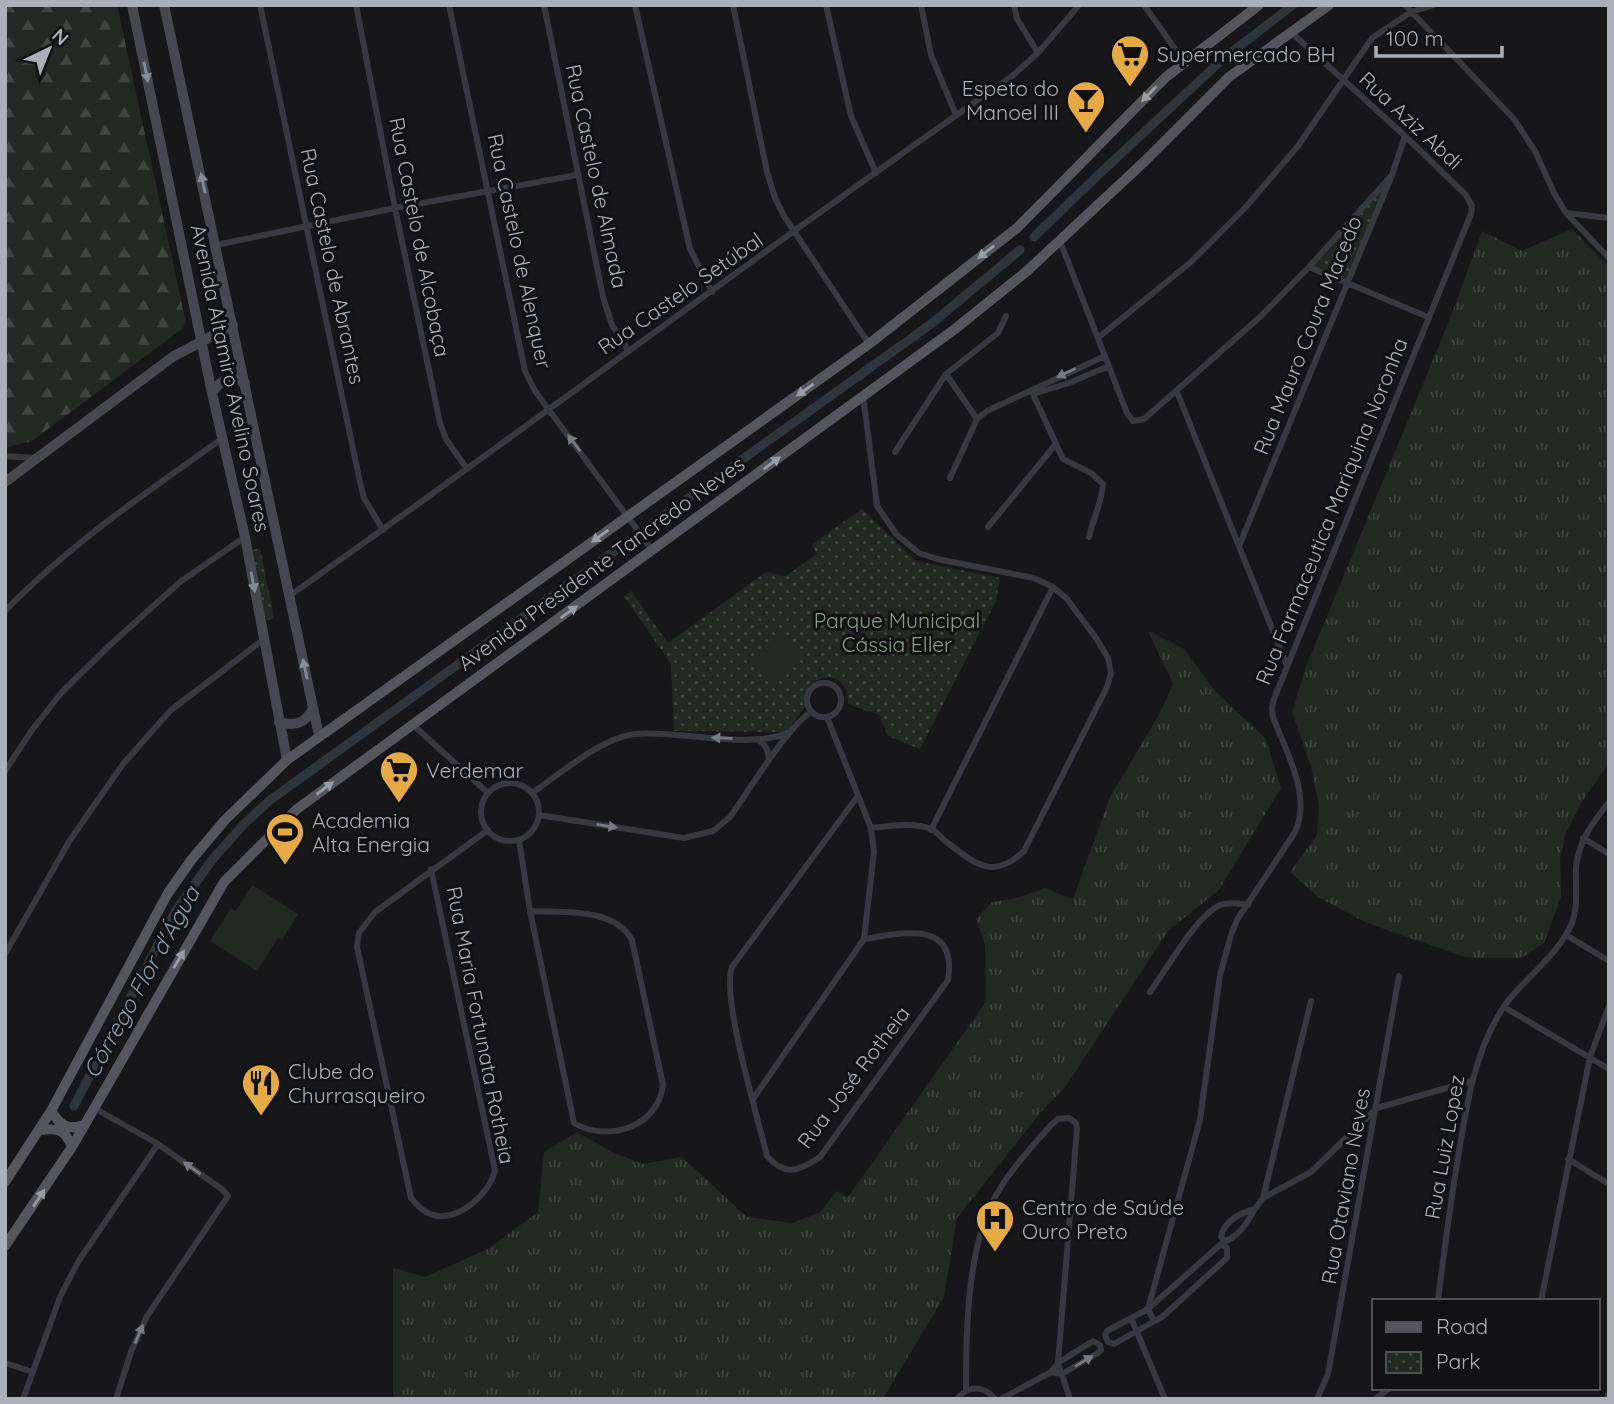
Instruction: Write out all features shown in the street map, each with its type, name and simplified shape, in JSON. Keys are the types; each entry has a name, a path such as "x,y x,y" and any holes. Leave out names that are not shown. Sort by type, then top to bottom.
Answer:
{"main road":[{"name":"Avenida Presidente Tancredo Neves","path":"5,1182 51,1111 169,893 192,859 225,820 287,760 869,344 1017,228 1166,77 1259,5"},
{"name":"Avenida Presidente Tancredo Neves","path":"5,1246 72,1147 224,883 297,809 955,330 1060,241 1229,77 1329,5"},
{"path":"51,1111 66,1127 84,1125"},
{"path":"40,1130 55,1128 68,1136 72,1147"}],"street":[{"name":"Avenida Altamiro Avelino Soares","path":"132,5 212,393 245,537 287,760"},
{"name":"Avenida Altamiro Avelino Soares","path":"164,5 320,736"},
{"name":"Rua Castelo de Abrantes","path":"260,5 364,498 383,530"},
{"name":"Rua Castelo de Alcobaça","path":"356,5 440,423 446,439 467,469"},
{"name":"Rua Castelo de Alenquer","path":"449,5 525,371 549,410 654,551"},
{"name":"Rua Castelo de Almada","path":"544,5 603,296 612,324 628,350"},
{"path":"635,5 690,249 712,292"},
{"path":"733,5 767,172 775,198 795,233 869,344"},
{"path":"826,5 851,116 876,173"},
{"path":"921,5 931,55 956,115"},
{"path":"1014,5 1017,19 1038,53"},
{"name":"Rua Castelo Setúbal","path":"289,596 549,410 628,350 1011,78 1038,53 1079,5"},
{"path":"1144,5 1185,63"},
{"path":"1405,5 1525,133 1566,213 1609,258"},
{"path":"1099,337 1192,262 1245,208 1298,146 1372,38 1411,12 1434,5"},
{"name":"Rua Aziz Abdi","path":"1292,33 1405,136 1466,195 1472,206"},
{"name":"Rua Mauro Coura Macedo","path":"1239,546 1392,175 1405,136"},
{"path":"216,245 577,174"},
{"path":"1060,241 1127,413 1133,421 1144,419 1260,317 1392,175"},
{"name":"Rua Farmaceutica Mariquina Noronha","path":"1248,905 1296,832 1301,812 1299,787 1272,708 1472,206"},
{"path":"1566,213 1609,218"},
{"path":"1309,267 1428,317"},
{"path":"895,452 946,374 999,333 1006,316"},
{"path":"5,482 174,356 233,325"},
{"path":"1031,393 1061,375 1105,356"},
{"path":"950,478 976,419 987,411 1031,393 1069,383 1109,366"},
{"path":"946,374 976,419"},
{"path":"212,393 223,380 231,378 245,383"},
{"path":"1177,392 1287,666"},
{"path":"1031,393 1063,459 1091,473 1103,484 1102,497 1093,517 1089,537"},
{"path":"863,396 877,506 897,535 919,553 1034,578 1052,587 1067,599 1096,638 1108,658 1111,673 1108,687 1024,851 1016,859 998,867 987,868 975,864 932,830 909,827 871,828"},
{"path":"5,611 38,577 91,533 223,438"},
{"path":"988,527 1055,445"},
{"path":"5,456 35,458"},
{"path":"5,771 62,692 110,645 180,582 245,537"},
{"path":"932,830 1052,587"},
{"path":"5,954 70,840 123,764 170,711 264,639"},
{"path":"827,683 839,690 842,697 839,710 827,717 812,712 808,706 809,692 813,687 827,683"},
{"path":"279,722 301,722 308,718 313,709"},
{"path":"539,815 674,837 703,835 730,817 789,733 801,718 812,712"},
{"path":"753,1099 864,939 874,852 871,828 827,717"},
{"path":"411,724 488,793"},
{"path":"532,793 598,749 635,734 757,739 789,733"},
{"path":"757,739 769,751 769,762"},
{"path":"515,783 532,793 537,799 539,815 533,830 519,840 507,841 488,830 482,815 488,793 496,787 515,783"},
{"name":"Rua José Rotheia","path":"857,797 732,967 729,975 734,1019 767,1156 783,1169 795,1170 820,1157 948,980 951,963 947,951 934,937 908,933 864,939"},
{"path":"1609,802 1583,838 1576,866 1573,922 1566,935 1609,961"},
{"name":"Rua Maria Fortunata Rotheia","path":"431,869 495,1170 492,1181 476,1200 451,1214 436,1216 421,1210 411,1198 357,947 359,933 375,912 431,869 488,830"},
{"path":"1583,838 1609,854"},
{"path":"519,840 530,911 574,1123 587,1130 612,1133 644,1119 653,1113 662,1095 663,1084 632,940 627,931 608,919 593,915 530,911"},
{"path":"1150,992 1208,912 1221,905 1248,905 1231,935 1220,975 1200,1120 1148,1309 1154,1321"},
{"name":"Rua Luiz Lopez","path":"1437,1299 1471,1081 1504,1007 1553,954 1566,935"},
{"name":"Rua Otaviano Neves","path":"1317,1399 1328,1374 1399,976"},
{"path":"1255,1209 1239,1213 1223,1229 1222,1237 1225,1241 1232,1239 1246,1224 1263,1198 1311,1001"},
{"path":"1541,1299 1590,1057 1609,1006"},
{"path":"1504,1007 1609,1069"},
{"path":"1263,1198 1311,1172 1377,1108 1471,1081"},
{"path":"94,1108 158,1144 227,1193 228,1199 147,1315 131,1352 116,1399"},
{"path":"966,1390 972,1279 991,1206 1011,1173 1052,1124 1058,1119 1069,1118 1076,1123 1077,1129 1058,1363 1070,1399"},
{"path":"23,1399 61,1297 78,1262 158,1144"},
{"path":"1568,1160 1609,1184"},
{"path":"1221,1244 1227,1248 1227,1258 1162,1317 1114,1344 1105,1338 1107,1331 1148,1309 1216,1247 1221,1244"},
{"path":"1131,1318 1165,1399"},
{"path":"1001,1399 1051,1371 1058,1363 1093,1341 1100,1345 1101,1350 1098,1353 1062,1374 1051,1371"},
{"path":"5,1363 33,1372"},
{"path":"957,1399 966,1390 980,1388 995,1399"},
{"path":"1606,1399 1609,1394"}],"green space":[{"path":"5,5 117,5 186,323 182,329 32,441 5,448"},
{"path":"1392,175 1347,282 1309,267"},
{"path":"1572,229 1609,267 1609,763 1581,803 1565,835 1560,859 1561,897 1544,943 1521,958 1469,958 1363,921 1318,897 1290,872 1317,835 1319,805 1311,767 1292,712 1306,667 1451,316 1482,231 1522,251"},
{"name":"Parque Municipal Cássia Eller","path":"862,509 916,561 1000,578 996,601 920,749 888,736 879,715 848,704 845,688 840,682 828,677 815,681 808,687 804,708 789,729 783,732 674,731 671,664 624,596 631,591 668,643 766,572 786,576 817,554 812,544"},
{"path":"260,548 274,618 263,621 249,551"},
{"path":"1148,631 1184,649 1215,691 1266,739 1281,788 1219,890 1168,931 1066,1086 1041,1112 957,1218 944,1297 883,1399 393,1399 393,1268 425,1277 488,1249 538,1212 544,1152 577,1132 612,1152 643,1164 682,1157 747,1217 792,1223 819,1213 837,1191 848,1197 986,1002 985,944 976,919 992,902 1017,898 1045,888 1073,899 1110,797 1160,713 1173,684"},
{"path":"779,637 799,656 774,683 754,664"},
{"path":"252,885 298,914 282,940 278,938 257,971 210,941 231,908 236,911"}],"waterway":[{"path":"1034,237 1224,58 1293,5"},
{"path":"648,527 931,324 1020,250"},
{"name":"Córrego Flor d'Água","path":"74,1106 176,910 212,860 244,824 269,801 630,540"}],"place":[{"name":"Supermercado BH","path":"1130,88"},
{"name":"Espeto do Manoel III","path":"1086,134"},
{"name":"Verdemar","path":"399,804"},
{"name":"Academia Alta Energia","path":"285,866"},
{"name":"Clube do Churrasqueiro","path":"261,1117"},
{"name":"Centro de Saúde Ouro Preto","path":"995,1253"}]}
